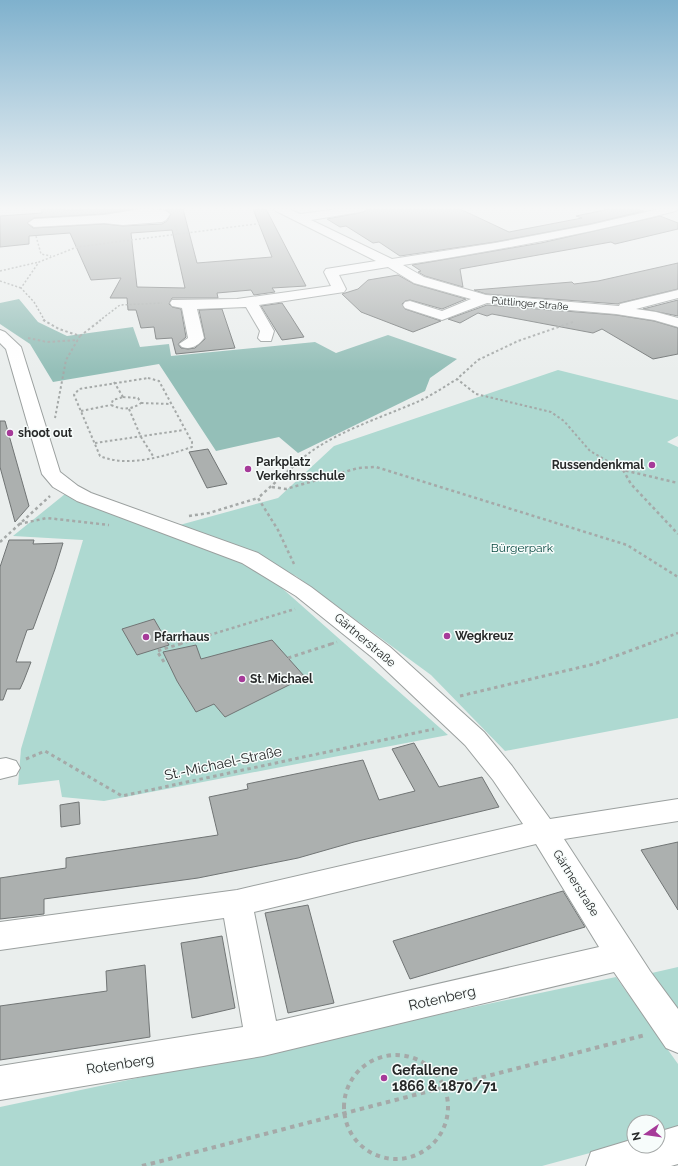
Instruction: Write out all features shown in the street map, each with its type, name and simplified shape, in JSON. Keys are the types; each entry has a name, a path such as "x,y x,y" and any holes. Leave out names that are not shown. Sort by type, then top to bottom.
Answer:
{"street":[{"path":"187,344 193,342 196,338 183,304 250,302 339,289 330,272 387,263"},
{"name":"Püttlinger Straße","path":"391,263 419,280 485,299 616,310 656,316 678,323"},
{"path":"616,310 678,294"},
{"path":"410,305 442,316 485,299"},
{"path":"250,302 267,331 266,338"},
{"name":"Gärtnerstraße","path":"4,339 13,347 41,435 51,474 57,481 66,487 113,508 250,558 291,582 360,634 438,702 458,724 479,743 542,830 638,982 675,1032"},
{"path":"0,936 237,903 542,830 678,810"},
{"path":"237,903 263,1040"},
{"name":"Rotenberg","path":"0,1083 263,1040 622,956"},
{"path":"605,1166 678,1146"}],"path":[{"path":"0,271 33,263"},
{"path":"21,288 38,263"},
{"path":"0,281 21,288 34,302 43,320 59,330 80,336"},
{"path":"41,435 53,428 66,360 80,336 120,305 183,304"},
{"path":"187,517 209,513 258,498 306,455 347,432 419,402 457,379 478,360 518,341 557,326 616,310"},
{"path":"4,339 28,338 47,342 78,340"},
{"path":"148,378 159,381 184,430 192,442 192,448 153,456 117,461 105,459 100,456 74,395 79,389 114,382 148,378"},
{"path":"457,379 476,394 551,412 564,421 590,451 623,470 678,483"},
{"path":"114,382 123,397"},
{"path":"111,405 114,400 123,397 138,398 141,403"},
{"path":"81,411 111,405 118,408 128,409 136,407 141,403 171,404"},
{"path":"128,409 141,437 153,456"},
{"path":"95,444 184,430"},
{"path":"272,487 286,489 358,468 376,467 627,546 678,577"},
{"path":"623,470 631,484 678,534"},
{"path":"0,542 45,500 66,487"},
{"path":"258,498 290,554 297,572 291,582"},
{"path":"19,524 47,518 104,525 126,523 142,518"},
{"path":"164,662 157,651 318,602"},
{"path":"438,702 594,664 678,633"},
{"path":"288,658 360,634"},
{"name":"St.-Michael-Straße","path":"3,769 45,751 122,796 458,724"},
{"path":"142,1166 444,1086 675,1032"},
{"path":"398,1055 417,1060 432,1070 444,1086 449,1107 446,1128 432,1147 413,1157 390,1158 368,1150 352,1134 343,1113 344,1094 351,1077 364,1064 380,1056 398,1055"}],"green space":[{"path":"19,299 38,322 67,336 133,327 140,347 169,344 171,356 315,342 336,353 388,335 457,359 430,378 425,391 298,453 279,437 216,451 159,364 53,382 30,344 0,324 0,303"},
{"name":"Bürgerpark","path":"558,370 678,400 678,436 667,442 678,447 678,718 505,751 431,675 296,576 176,526 278,498 334,446"},
{"path":"65,494 238,560 275,582 448,735 104,801 62,797 59,780 18,785 21,749 83,540 13,536"},
{"path":"678,967 678,1017 643,975"},
{"path":"616,977 678,1064 678,1128 666,1132 666,1114 626,1114 626,1143 542,1166 0,1166 0,1107"}],"building":[{"path":"84,263 134,263 137,287 185,288 179,263 294,263 306,286 272,288 275,292 254,295 251,290 217,293 218,298 172,298 169,304 172,307 181,309 186,337 178,344 181,348 195,348 205,339 199,310 222,309 235,348 176,354 172,338 156,339 154,327 141,328 136,310 128,310 127,298 110,298 121,278 91,280"},
{"path":"421,263 491,263 460,269 463,287 425,276 418,272 421,271 412,265"},
{"path":"678,263 678,289 618,304 486,294 474,290 572,282 574,284 598,281"},
{"path":"398,275 414,284 466,299 442,309 410,300 405,301 402,304 405,309 441,321 413,332 361,312 342,294 358,289 368,280"},
{"path":"678,300 678,316 643,309"},
{"path":"282,303 304,337 282,340 261,306"},
{"path":"487,305 616,315 654,321 678,328 678,354 653,359 602,329 593,333 492,314 487,316 478,313 460,323 448,319"},
{"path":"0,421 5,421 29,506 15,522 0,467"},
{"path":"208,449 227,484 207,488 189,452"},
{"path":"9,540 34,540 33,544 63,543 33,629 27,630 16,662 31,662 24,680 20,689 7,689 3,700 0,700 0,567"},
{"name":"Pfarrhaus","path":"154,619 169,645 137,655 122,629"},
{"name":"St. Michael","path":"272,640 305,677 225,717 214,704 196,712 177,681 163,652 196,645 201,659"},
{"path":"414,743 439,787 482,777 499,807 354,842 298,858 198,878 44,899 44,914 0,919 0,878 66,868 66,858 218,835 209,797 248,789 247,784 363,760 379,800 415,791 392,749"},
{"path":"79,802 80,824 61,827 60,805"},
{"path":"678,842 678,910 641,850"},
{"path":"563,891 585,927 410,979 393,941"},
{"path":"308,905 334,1003 288,1013 265,913"},
{"path":"222,936 235,1008 192,1018 181,943"},
{"path":"145,965 150,1037 0,1060 0,1006 107,991 106,971"}],"place":[{"name":"shoot out","path":"10,433"},
{"name":"Russendenkmal","path":"652,465"},
{"name":"Parkplatz Verkehrsschule","path":"248,469"},
{"name":"Wegkreuz","path":"447,636"},
{"name":"Pfarrhaus","path":"146,637"},
{"name":"St. Michael","path":"242,679"},
{"name":"Gefallene 1866 & 1870/71","path":"384,1078"}]}
